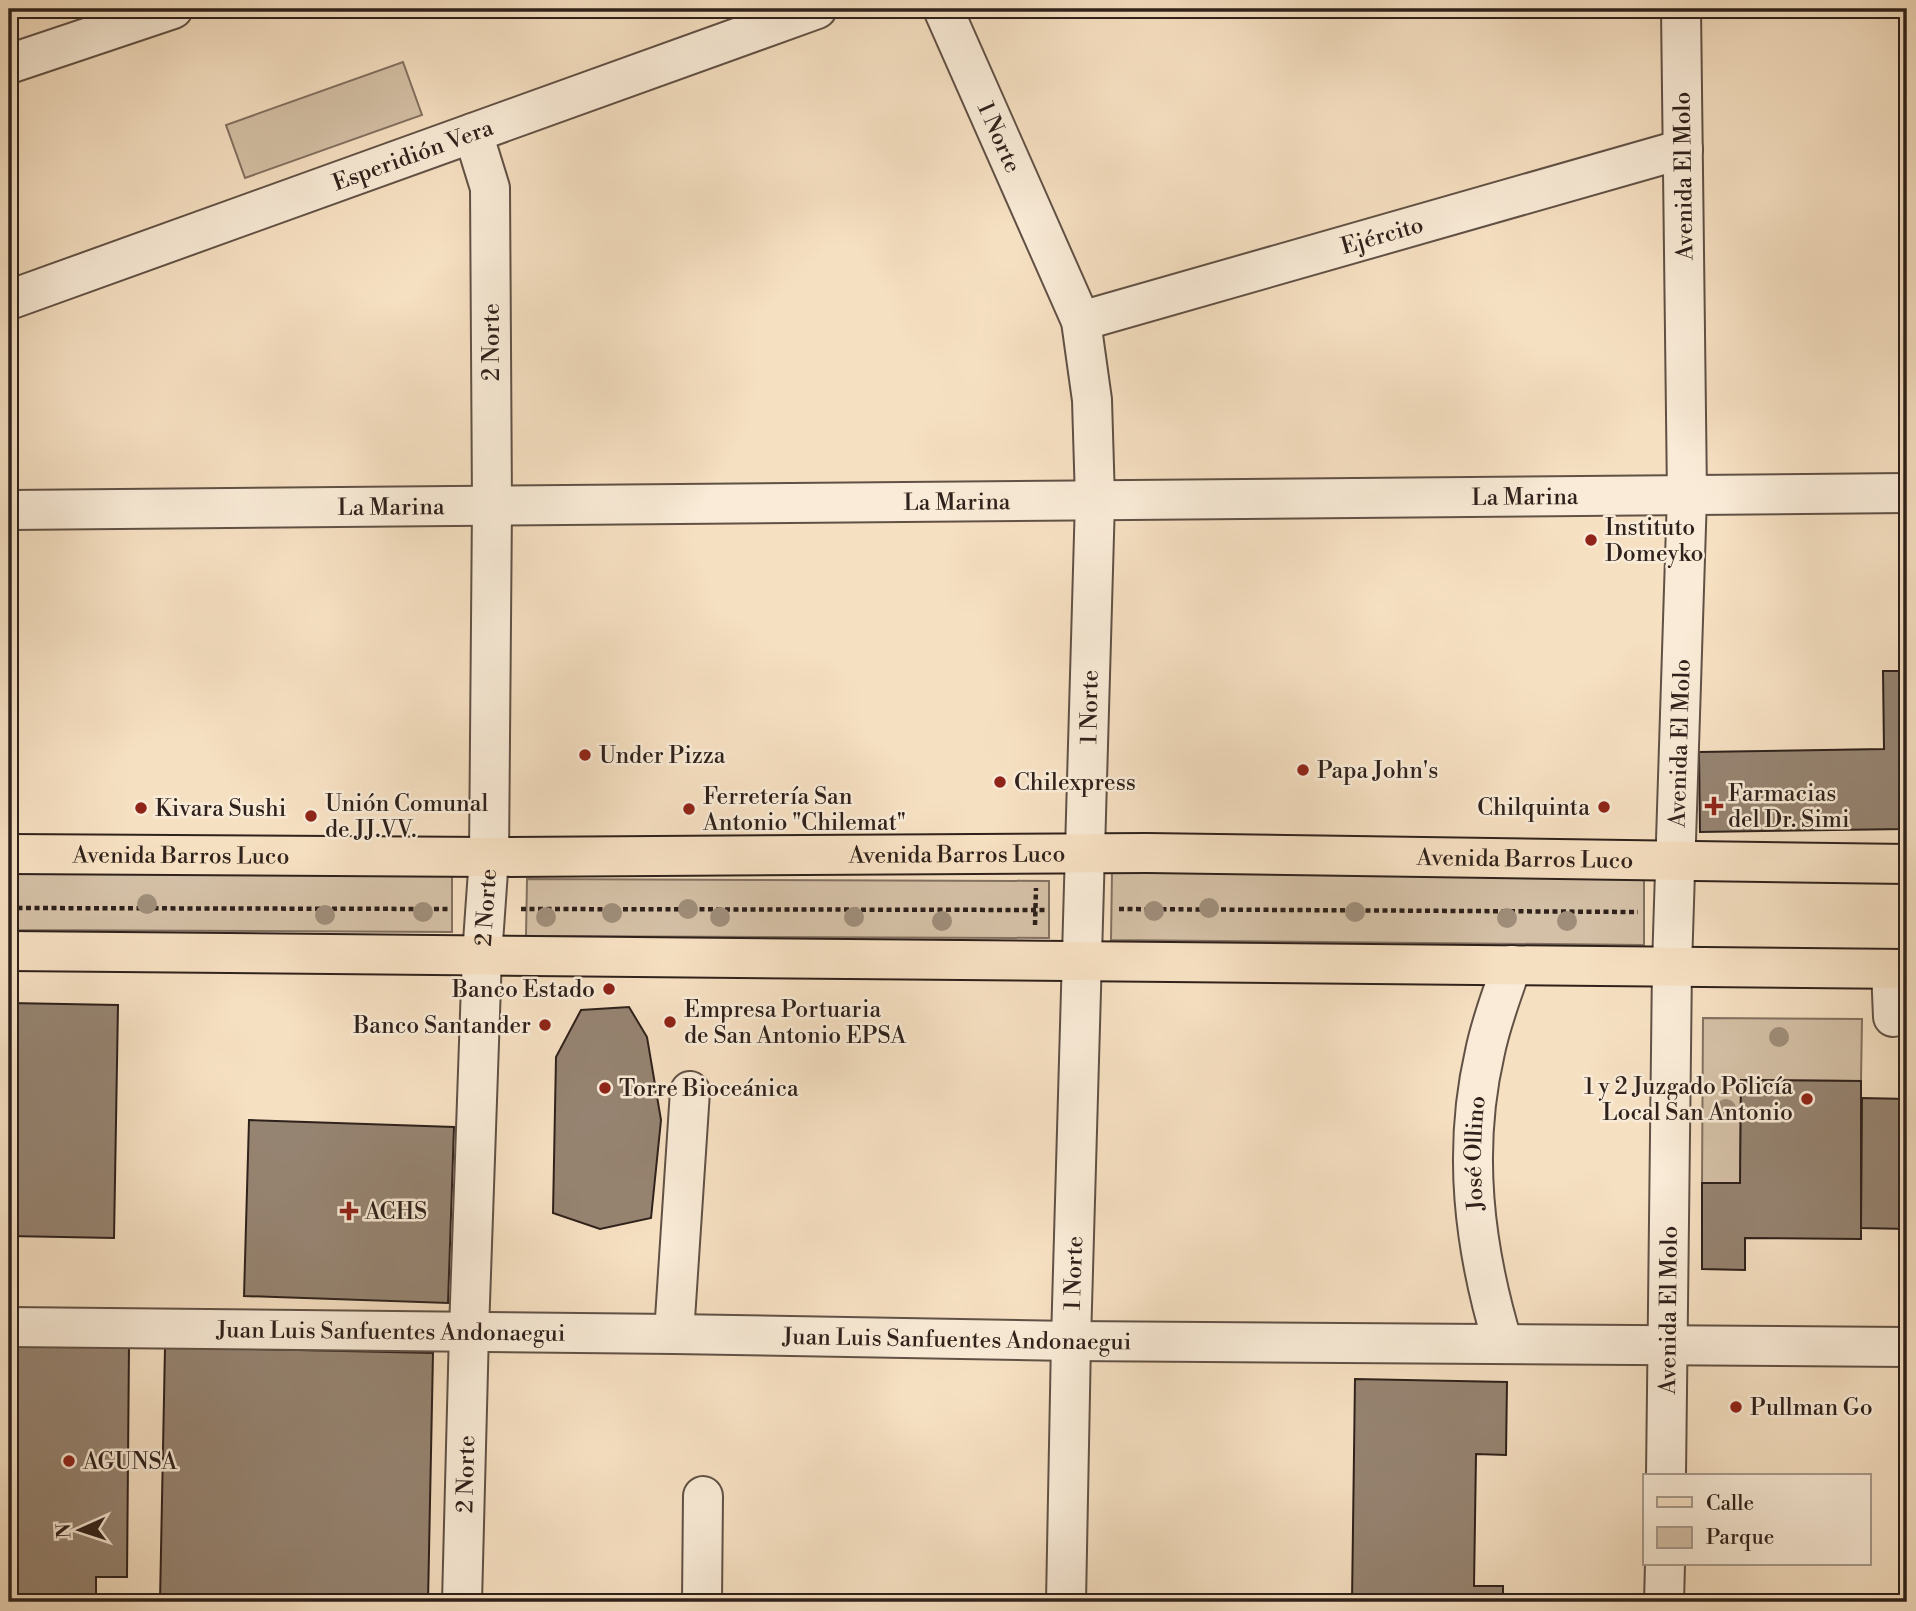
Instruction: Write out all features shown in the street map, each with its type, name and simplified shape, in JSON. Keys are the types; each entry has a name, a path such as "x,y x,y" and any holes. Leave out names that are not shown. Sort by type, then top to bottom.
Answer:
{"main road":[{"name":"Avenida Barros Luco","path":"9,855 489,858 1086,854 1907,864"},
{"path":"9,951 1899,969"}],"street":[{"path":"9,64 173,9"},
{"name":"Esperidión Vera","path":"9,300 817,9"},
{"name":"1 Norte","path":"943,9 1081,321 1092,400 1094,500 1086,854 1070,1341 1066,1602"},
{"name":"Avenida El Molo","path":"1666,1474 1672,966 1687,495 1681,9"},
{"name":"2 Norte","path":"462,1602 468,1331 482,956 489,858 492,505 490,188 473,133"},
{"name":"Ejército","path":"1081,321 1683,149"},
{"name":"La Marina","path":"9,510 1907,493"},
{"name":"José Ollino","path":"1503,1344 1488,1295 1478,1244 1473,1193 1473,1142 1476,1097 1484,1053 1511,965"},
{"path":"1893,1017 1899,969"},
{"path":"674,1334 690,1091"},
{"name":"Juan Luis Sanfuentes Andonaegui","path":"9,1326 1070,1341 1907,1348"},
{"path":"702,1602 703,1496"},
{"path":"1664,1602 1665,1566"}],"path":[{"path":"1034,960 1037,854"},
{"path":"9,908 1638,912"}],"green space":[{"path":"403,62 422,115 245,178 226,125"},
{"path":"1112,872 1644,877 1644,945 1111,940"},
{"path":"9,873 452,875 452,932 9,930"},
{"path":"527,879 1049,881 1049,938 526,936"},
{"path":"1703,1018 1862,1019 1861,1081 1741,1080 1740,1183 1702,1183"}],"building":[{"path":"1883,671 1907,671 1907,829 1700,832 1699,752 1884,749"},
{"path":"9,1003 118,1005 114,1238 9,1236"},
{"name":"Torre Bioceánica","path":"629,1007 647,1037 661,1120 651,1218 600,1229 553,1213 556,1057 581,1010"},
{"path":"1741,1080 1861,1081 1861,1239 1745,1238 1745,1270 1702,1269 1702,1183 1740,1183"},
{"path":"1862,1098 1907,1099 1907,1229 1861,1228"},
{"name":"ACHS","path":"249,1120 454,1127 448,1303 244,1296"},
{"name":"AGUNSA","path":"9,1343 129,1345 127,1577 96,1577 96,1602 9,1602"},
{"path":"165,1347 433,1353 428,1602 160,1602"},
{"path":"1355,1379 1507,1382 1506,1455 1476,1454 1474,1586 1503,1586 1503,1602 1352,1602"}],"place":[{"name":"Instituto Domeyko","path":"1591,540"},
{"name":"Under Pizza","path":"585,755"},
{"name":"Papa John's","path":"1303,770"},
{"name":"Chilexpress","path":"1000,782"},
{"name":"Farmacias del Dr. Simi","path":"1714,806"},
{"name":"Chilquinta","path":"1604,807"},
{"name":"Kivara Sushi","path":"141,808"},
{"name":"Ferretería San Antonio \"Chilemat\"","path":"689,809"},
{"name":"Unión Comunal de JJ.VV.","path":"311,816"},
{"name":"Banco Estado","path":"609,989"},
{"name":"Empresa Portuaria de San Antonio EPSA","path":"670,1022"},
{"name":"Banco Santander","path":"545,1025"},
{"name":"Torre Bioceánica","path":"605,1088"},
{"name":"1 y 2 Juzgado Policía Local San Antonio","path":"1807,1099"},
{"name":"ACHS","path":"349,1211"},
{"name":"Pullman Go","path":"1736,1407"},
{"name":"AGUNSA","path":"69,1461"}]}
